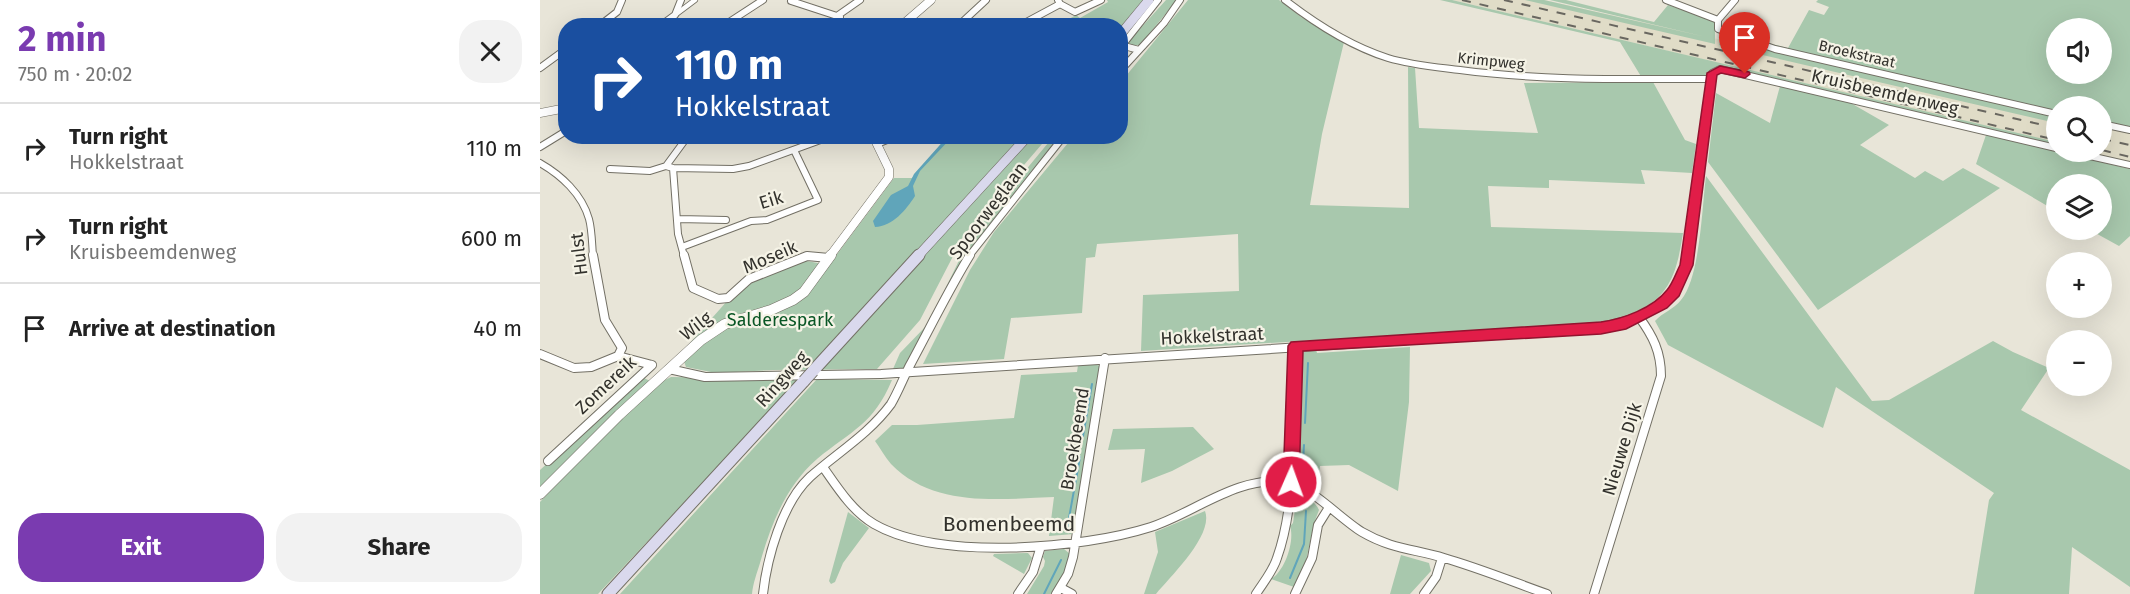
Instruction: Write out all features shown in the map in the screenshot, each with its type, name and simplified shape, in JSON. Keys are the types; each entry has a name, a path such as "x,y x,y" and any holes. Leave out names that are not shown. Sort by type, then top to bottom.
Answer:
{"main road":[{"path":"1128,25 1149,0"},
{"name":"Ringweg","path":"608,593 1021,144"}],"street":[{"path":"610,18 617,12 622,0"},
{"path":"675,15 681,0"},
{"path":"671,18 695,0"},
{"path":"735,18 763,0"},
{"path":"837,16 860,0"},
{"path":"910,18 931,0"},
{"path":"967,18 986,0"},
{"path":"1032,18 1059,2 1075,12 1101,0"},
{"path":"1128,38 1158,0"},
{"path":"1128,62 1180,0"},
{"name":"Krimpweg","path":"1285,0 1302,13 1366,50 1403,62 1499,76 1553,79 1711,79"},
{"name":"Broekstraat","path":"1666,0 1719,20 1718,29 1767,47 2046,112"},
{"path":"1719,20 1735,0"},
{"path":"791,1 840,18"},
{"path":"1128,47 1139,50"},
{"path":"540,68 558,56"},
{"name":"Kruisbeemdenweg","path":"1711,79 1715,70 1725,70 2046,146"},
{"name":"Hokkelstraat","path":"669,369 705,377 881,374 1621,325 1662,304 1674,292 1687,265 1711,79"},
{"path":"540,113 558,110"},
{"path":"2112,126 2130,130"},
{"path":"540,147 558,136"},
{"path":"669,167 683,144"},
{"path":"610,169 650,171 669,167 733,169 749,166 810,144"},
{"name":"Wilg","path":"540,494 633,400 712,332 739,317 777,310 792,303 804,292 889,177 889,170 877,144"},
{"name":"Spoorweglaan","path":"763,594 782,519 808,479 882,417 900,390 907,371 969,257 1058,144"},
{"name":"Eik","path":"682,247 751,221 767,220 818,200 794,150"},
{"path":"2112,161 2130,165"},
{"name":"Hulst","path":"541,165 556,172 574,190 589,218 594,268 605,321 622,348 618,356"},
{"name":"Moseik","path":"669,167 682,247 693,288 718,299 728,298 748,279 807,256 829,258"},
{"path":"678,219 726,220"},
{"name":"Nieuwe Dijk","path":"1594,594 1661,376 1662,357 1659,345 1639,317"},
{"path":"1256,594 1277,560 1283,543 1291,482 1296,346"},
{"name":"Zomereik","path":"540,354 574,368 591,367 609,362 618,356 652,365 548,461"},
{"name":"Broekbeemd","path":"1059,591 1068,574 1075,544 1106,358"},
{"name":"Bomenbeemd","path":"823,467 849,504 876,525 898,535 924,542 1041,546 1075,544 1149,528 1245,484 1269,481 1291,482"},
{"path":"1291,482 1360,531 1388,544 1442,558 1547,594"},
{"path":"1295,594 1312,558 1318,525 1328,509"},
{"path":"1018,594 1030,577 1041,546"},
{"path":"1424,594 1436,577 1442,558"},
{"path":"1059,591 1072,594"}],"shaded area":[{"path":"1452,0 1544,0 2046,113 2046,142 2028,136"},
{"path":"2112,128 2130,132 2130,163 2112,159"}],"green space":[{"path":"1107,0 1144,0 1128,19 1080,18 1108,2"},
{"path":"1166,0 1177,0 1140,45 1129,45 1129,41"},
{"path":"1188,0 1279,0 1301,17 1344,42 1322,134 1310,205 1409,208 1408,67 1415,68 1419,128 1538,133 1524,83 1653,82 1685,140 1696,144 1692,173 1641,170 1645,184 1549,180 1549,188 1488,186 1491,227 1683,233 1676,266 1661,295 1642,309 1626,316 1585,324 1141,351 1143,295 1239,291 1238,234 1097,244 1095,257 1086,258 1082,313 1011,318 1004,359 923,364 970,270 994,232 1067,144 1128,144 1128,73"},
{"path":"1440,0 1452,0 2046,140 2046,144 1720,68 1712,70 1705,76 1642,78 1620,42"},
{"path":"1525,0 1544,0 1706,37 1550,0 1566,0 1654,22 1668,5 1715,21 1715,44"},
{"path":"1818,0 2130,0 2130,129 2112,125 2112,96 2046,96 2046,111 1775,49 1767,43 1788,48 1809,10 1824,15 1829,7 1816,2"},
{"path":"1728,36 2046,113 2046,121 1719,45 1721,38"},
{"path":"1780,86 1849,102 1889,125 1860,145 1915,178 1925,171 1943,181 1963,168 2000,188 1818,310 1708,162 1716,93 1770,123"},
{"path":"1986,135 2046,149 2046,162 2100,162 2130,169 2130,236 2119,246 2108,240 2112,240 2112,174 2046,174 2046,205 1976,164"},
{"name":"Salderespark","path":"944,144 1042,144 964,235 920,320 877,369 716,373 686,367 681,353 728,300 751,281 801,260 829,265 894,178 912,178"},
{"path":"1047,144 1057,144 983,233 905,369 893,369 900,353 928,324 971,236"},
{"path":"1706,176 1872,401 1889,400 1993,341 2046,367 2046,372 2021,410 2130,470 2130,587 2072,547 2069,594 1974,594 1989,500 1994,493 1836,387 1823,428 1668,345 1655,321 1675,306 1687,290 1699,242"},
{"path":"1410,347 1409,402 1398,491 1349,465 1320,466 1318,481 1313,487 1294,477 1302,352 1316,349 1317,353"},
{"path":"1078,365 1100,366 1074,534 1049,536 1054,497 968,498 927,488 908,478 891,464 875,441 892,425 1014,418 1021,375 1077,372"},
{"path":"642,377 650,381 540,487 540,470"},
{"path":"671,377 800,379 598,594 540,594 540,502 628,409 655,385"},
{"path":"817,379 892,380 885,395 869,417 817,459 788,493 769,534 752,594 620,594"},
{"path":"1193,427 1214,449 1172,471 1141,483 1145,449 1108,450 1113,429"},
{"path":"1296,496 1310,500 1319,510 1306,561 1294,587 1271,579 1281,569 1288,555 1291,539 1290,526 1293,523 1296,503 1292,500"},
{"path":"1205,511 1206,521 1203,532 1189,555 1156,594 1144,594 1158,552 1155,532"},
{"path":"848,512 869,528 843,563 835,582 831,584 829,581"},
{"path":"1064,549 1070,554 1065,571 1052,594 1027,594 1044,566 1045,551"},
{"path":"1028,553 1032,558 1024,574 993,556 994,554"},
{"path":"1401,555 1429,563 1431,571 1410,594 1390,594"}],"water":[{"path":"941,144 945,144 920,171 913,186 915,196 907,207 888,224 875,227 873,221 891,195 908,186 914,174"}],"waterway":[{"path":"1305,423 1308,363"},
{"path":"1083,436 1092,384"},
{"path":"1302,477 1304,445"},
{"path":"1067,529 1080,457"},
{"path":"1290,578 1304,544 1306,511"},
{"path":"1044,594 1061,560"}],"railway":[{"path":"1462,0 2046,138"},
{"path":"1504,0 2046,126"},
{"path":"2112,141 2130,145"},
{"path":"2112,152 2130,157"}],"route":[{"path":"1291,482 1296,346 1601,328 1621,325 1662,304 1683,278 1687,265 1712,73 1720,69 1745,74"}]}
